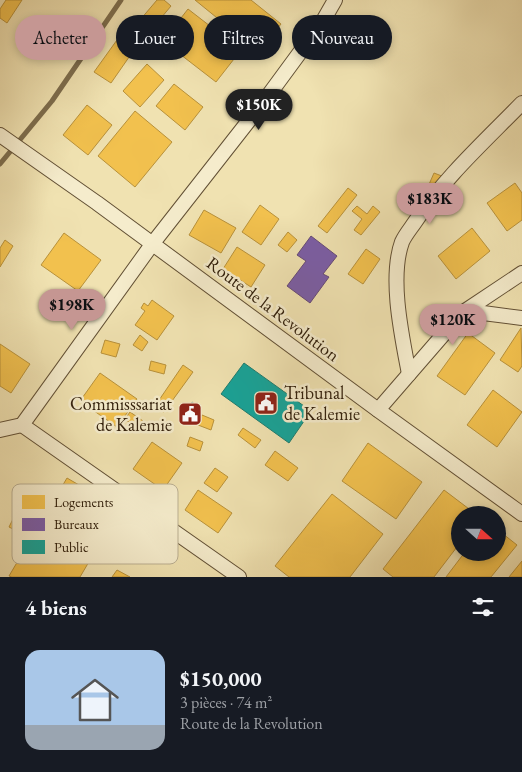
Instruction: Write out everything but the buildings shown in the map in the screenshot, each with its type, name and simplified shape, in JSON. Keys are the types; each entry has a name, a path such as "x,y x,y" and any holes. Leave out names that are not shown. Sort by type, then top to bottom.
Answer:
{"street":[{"path":"0,430 22,425 152,243 265,100 324,21 335,0"},
{"path":"410,374 400,320 397,276 402,241 424,207 456,170 522,103"},
{"name":"Route de la Revolution","path":"0,135 152,243 522,514"},
{"path":"378,410 462,313 522,273"},
{"path":"462,313 483,313 522,318"},
{"path":"22,425 106,484"},
{"path":"178,534 239,577"}],"waterway":[{"path":"0,164 52,101 121,0"}],"place":[{"name":"Tribunal de Kalemie","path":"266,403"},
{"name":"Commisssariat de Kalemie","path":"190,414"}]}
